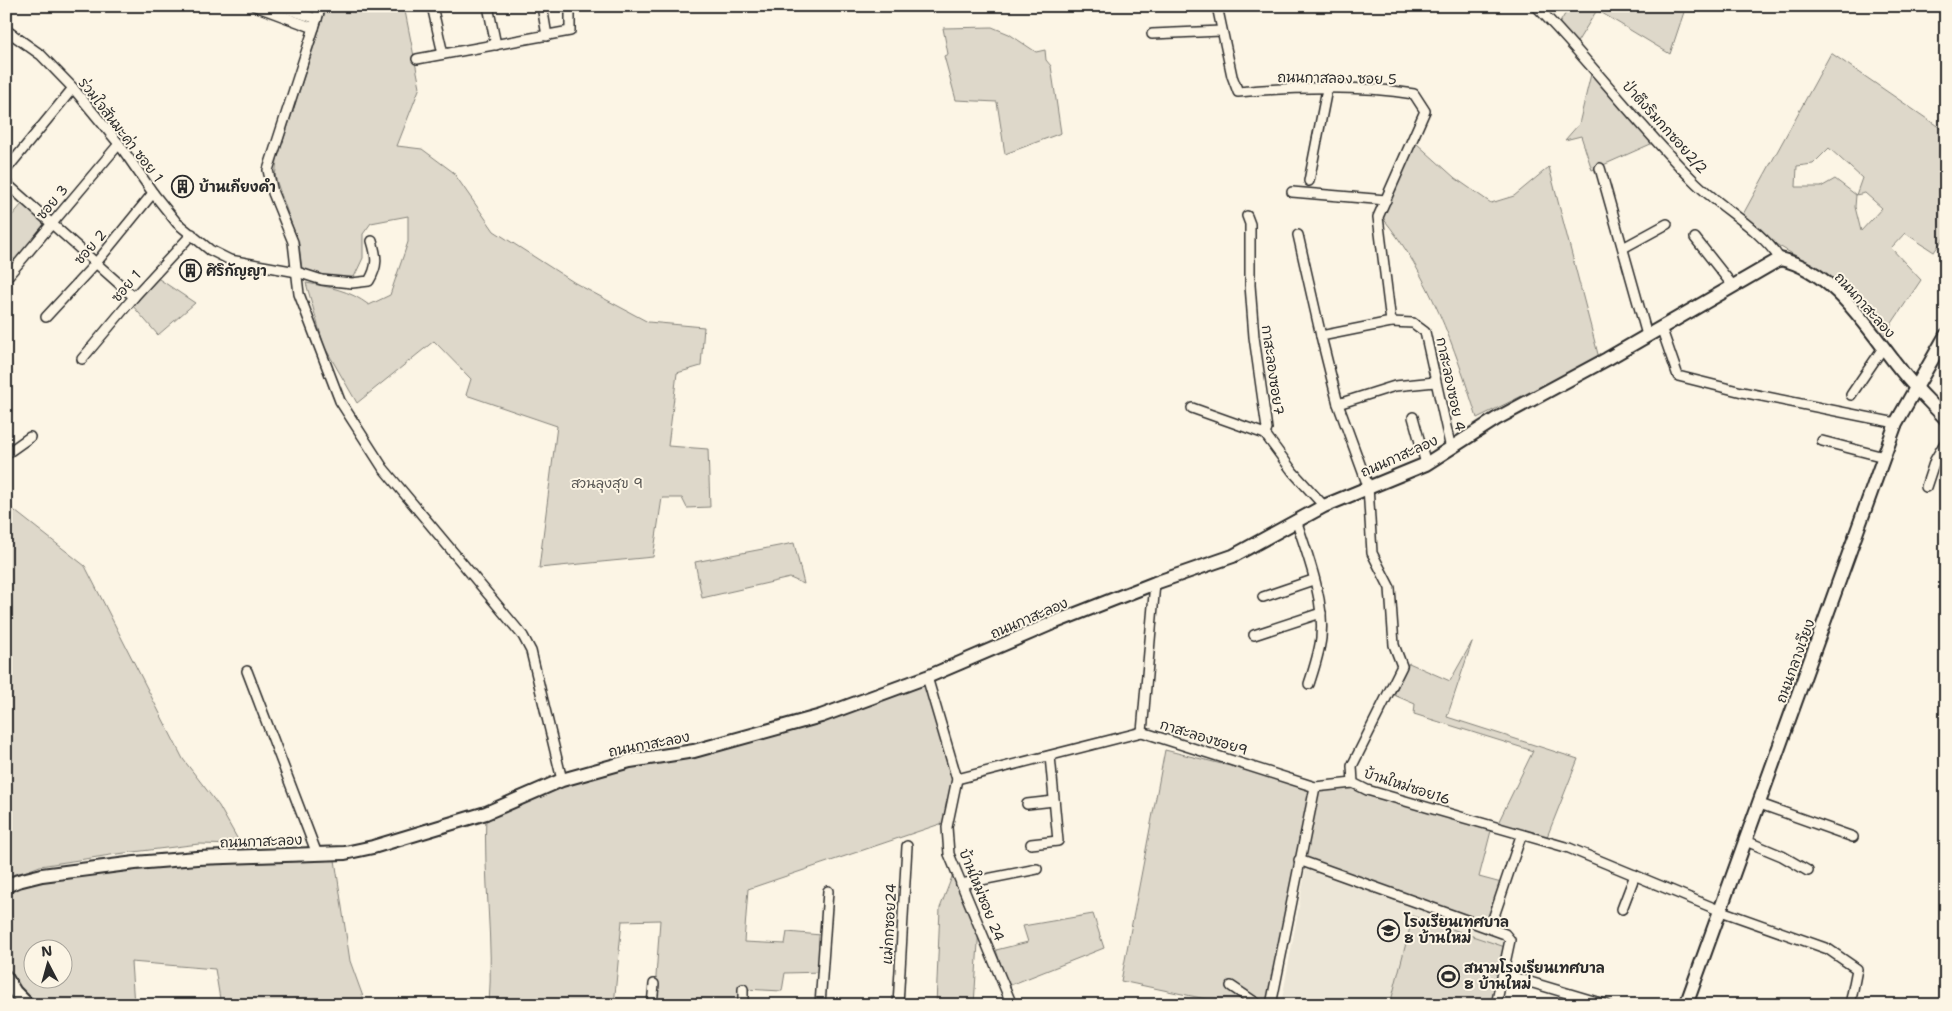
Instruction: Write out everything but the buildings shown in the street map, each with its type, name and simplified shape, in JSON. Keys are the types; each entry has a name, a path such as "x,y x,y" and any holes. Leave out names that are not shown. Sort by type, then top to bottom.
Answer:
{"street":[{"path":"255,6 282,9 316,23"},
{"path":"321,6 268,170 273,193 293,242 302,303 340,401 383,468 523,636 531,651 562,780"},
{"path":"432,6 443,54"},
{"path":"488,6 496,45"},
{"path":"542,6 547,36"},
{"path":"417,59 570,31 570,6"},
{"name":"ถนนกาสลอง ซอย 5","path":"1217,6 1221,31 1238,92 1328,89 1414,94 1425,111 1378,217 1391,322"},
{"name":"ป่าตึงริมกกซอย2/2","path":"1536,6 1694,181 1720,205 1769,244 1780,259"},
{"name":"ร่วมใจสันมะค่า ซอย 1","path":"6,30 41,55 73,88 119,144 153,193 177,223 210,250 230,260 297,272 322,280 352,283 369,281 376,268 377,257 372,240"},
{"path":"1152,34 1221,31"},
{"path":"6,170 73,88"},
{"path":"1309,180 1328,89"},
{"name":"ซอย 3","path":"7,277 119,144"},
{"path":"1600,168 1647,336"},
{"path":"6,183 134,297"},
{"path":"1292,192 1386,200"},
{"name":"ซอย 2","path":"46,317 96,263 153,193"},
{"name":"กาสะลองซอย7","path":"1247,216 1250,224 1250,285 1254,337 1267,429 1265,434 1293,472 1324,506"},
{"path":"1623,248 1666,224"},
{"name":"ซอย 1","path":"82,359 134,297 192,234"},
{"path":"1298,235 1338,404 1368,486"},
{"path":"1695,238 1734,286"},
{"name":"ถนนกาสะลอง","path":"6,886 18,880 42,875 135,863 197,858 346,853 417,835 486,813 562,780 630,761 694,751 762,734 821,716 927,677 1155,583 1233,556 1324,506 1368,486 1426,464 1451,450 1496,419 1647,336 1780,259 1799,267 1830,286 1915,387 1946,419"},
{"path":"1321,336 1391,322"},
{"name":"กาสะลองซอย 4","path":"1391,322 1413,323 1425,332 1451,450"},
{"path":"1660,327 1678,376 1742,392 1896,423"},
{"name":"ถนนกลางเวียง","path":"1686,1005 1896,423 1946,334"},
{"path":"1851,395 1883,348"},
{"path":"1338,404 1394,386 1435,382"},
{"path":"1192,408 1265,434"},
{"path":"1414,417 1426,464"},
{"path":"6,454 30,437"},
{"path":"1926,487 1934,460 1946,441"},
{"path":"1822,442 1884,457"},
{"name":"บ้านใหม่ซอย16","path":"1368,486 1372,552 1390,588 1394,645 1402,666 1352,766 1353,783 1367,790 1521,836 1569,848 1721,911 1828,949 1857,969 1850,1005"},
{"path":"1296,520 1310,562 1321,613 1321,638 1309,684"},
{"path":"1263,597 1313,580"},
{"name":"กาสะลองซอย9","path":"1155,583 1142,732 1315,787"},
{"path":"1254,635 1321,613"},
{"path":"248,671 317,854"},
{"name":"บ้านใหม่ซอย 24","path":"927,677 957,779 947,827 949,854 1012,1005"},
{"path":"957,779 1142,732"},
{"path":"1031,844 1058,841 1050,756"},
{"path":"1271,1005 1315,787 1353,783"},
{"path":"1026,804 1054,801"},
{"path":"1760,804 1853,837"},
{"path":"1490,928 1521,836"},
{"path":"1746,842 1795,862 1808,871"},
{"name":"แม่กกซอย24","path":"898,1005 908,846"},
{"path":"1300,860 1505,934 1510,940 1496,1005"},
{"path":"961,884 1037,869"},
{"path":"1622,909 1635,875"},
{"path":"820,1005 828,890"},
{"path":"1503,974 1607,1005"},
{"path":"6,978 15,992 28,1005"},
{"path":"652,1005 654,984"},
{"path":"1231,986 1259,1005"},
{"path":"743,1005 744,990"}],"shaded area":[{"name":"โรงเรียนเทศบาล 8 บ้านใหม่","path":"1306,867 1510,940 1496,1005 1281,1005"}],"green space":[{"name":"สวนลุงสุข 9","path":"327,6 404,6 420,87 397,146 422,149 453,172 494,231 575,283 648,322 704,327 701,366 677,373 668,446 708,449 710,507 687,508 682,498 662,498 653,557 539,568 557,426 466,395 471,379 434,341 357,403 324,346 306,283 347,293 369,305 390,295 408,242 408,216 371,223 363,234 363,258 354,277 332,277 302,269 299,245 275,177 277,160"},
{"path":"1570,6 1686,6 1670,54 1597,10 1576,44 1559,24"},
{"path":"992,27 1009,34 1036,52 1045,50 1046,60 1051,66 1061,133 1005,154 997,102 956,100 944,56 948,54 943,28"},
{"path":"1831,53 1946,132 1946,235 1934,252 1905,233 1891,248 1921,280 1882,338 1828,275 1774,243 1741,218","holes":["1829,148 1862,178 1856,195 1835,179 1821,187 1796,187 1797,166 1813,164","1865,193 1882,208 1861,231 1855,207 1856,195"]},
{"path":"1591,74 1653,143 1592,170 1581,136 1565,140 1579,124"},
{"path":"1416,143 1455,178 1491,203 1514,196 1549,167 1599,358 1477,418 1450,339 1427,287 1399,239 1382,217"},
{"path":"22,204 45,223 15,260 6,252 6,223"},
{"path":"156,277 195,303 158,335 132,305"},
{"path":"6,504 85,566 183,759 219,806 241,845 199,844 117,854 40,866 6,879"},
{"path":"794,543 804,584 790,578 702,598 695,562"},
{"path":"1472,642 1447,717 1578,759 1547,837 1498,823 1533,751 1414,714 1415,704 1394,695 1409,663 1450,681"},
{"path":"927,677 957,779 949,821 748,889 744,942 785,944 787,932 821,935 823,972 785,973 782,991 744,989 743,1005 654,1005 660,920 622,921 614,1005 489,1005 490,957 485,837 486,813 534,792 686,752"},
{"path":"1165,750 1315,787 1353,783 1492,827 1479,877 1505,884 1490,928 1301,861 1271,1005 1234,1005 1121,981"},
{"path":"334,853 350,961 366,1005 221,1005 215,969 131,962 134,1005 34,1005 12,988 6,976 6,886 42,875"},
{"path":"955,869 979,927 974,1005 936,1005 940,908"},
{"path":"1093,914 1104,948 1008,986 996,950 1028,942 1023,926"},
{"name":"สนามโรงเรียนเทศบาล 8 บ้านใหม่","path":"1413,916 1505,947 1493,1005 1390,1005"}],"place":[{"name":"บ้านเกียงคำ","path":"183,187"},
{"name":"ศิริกัญญา","path":"190,271"},
{"name":"โรงเรียนเทศบาล 8 บ้านใหม่","path":"1388,930"},
{"name":"สนามโรงเรียนเทศบาล 8 บ้านใหม่","path":"1448,976"}]}
